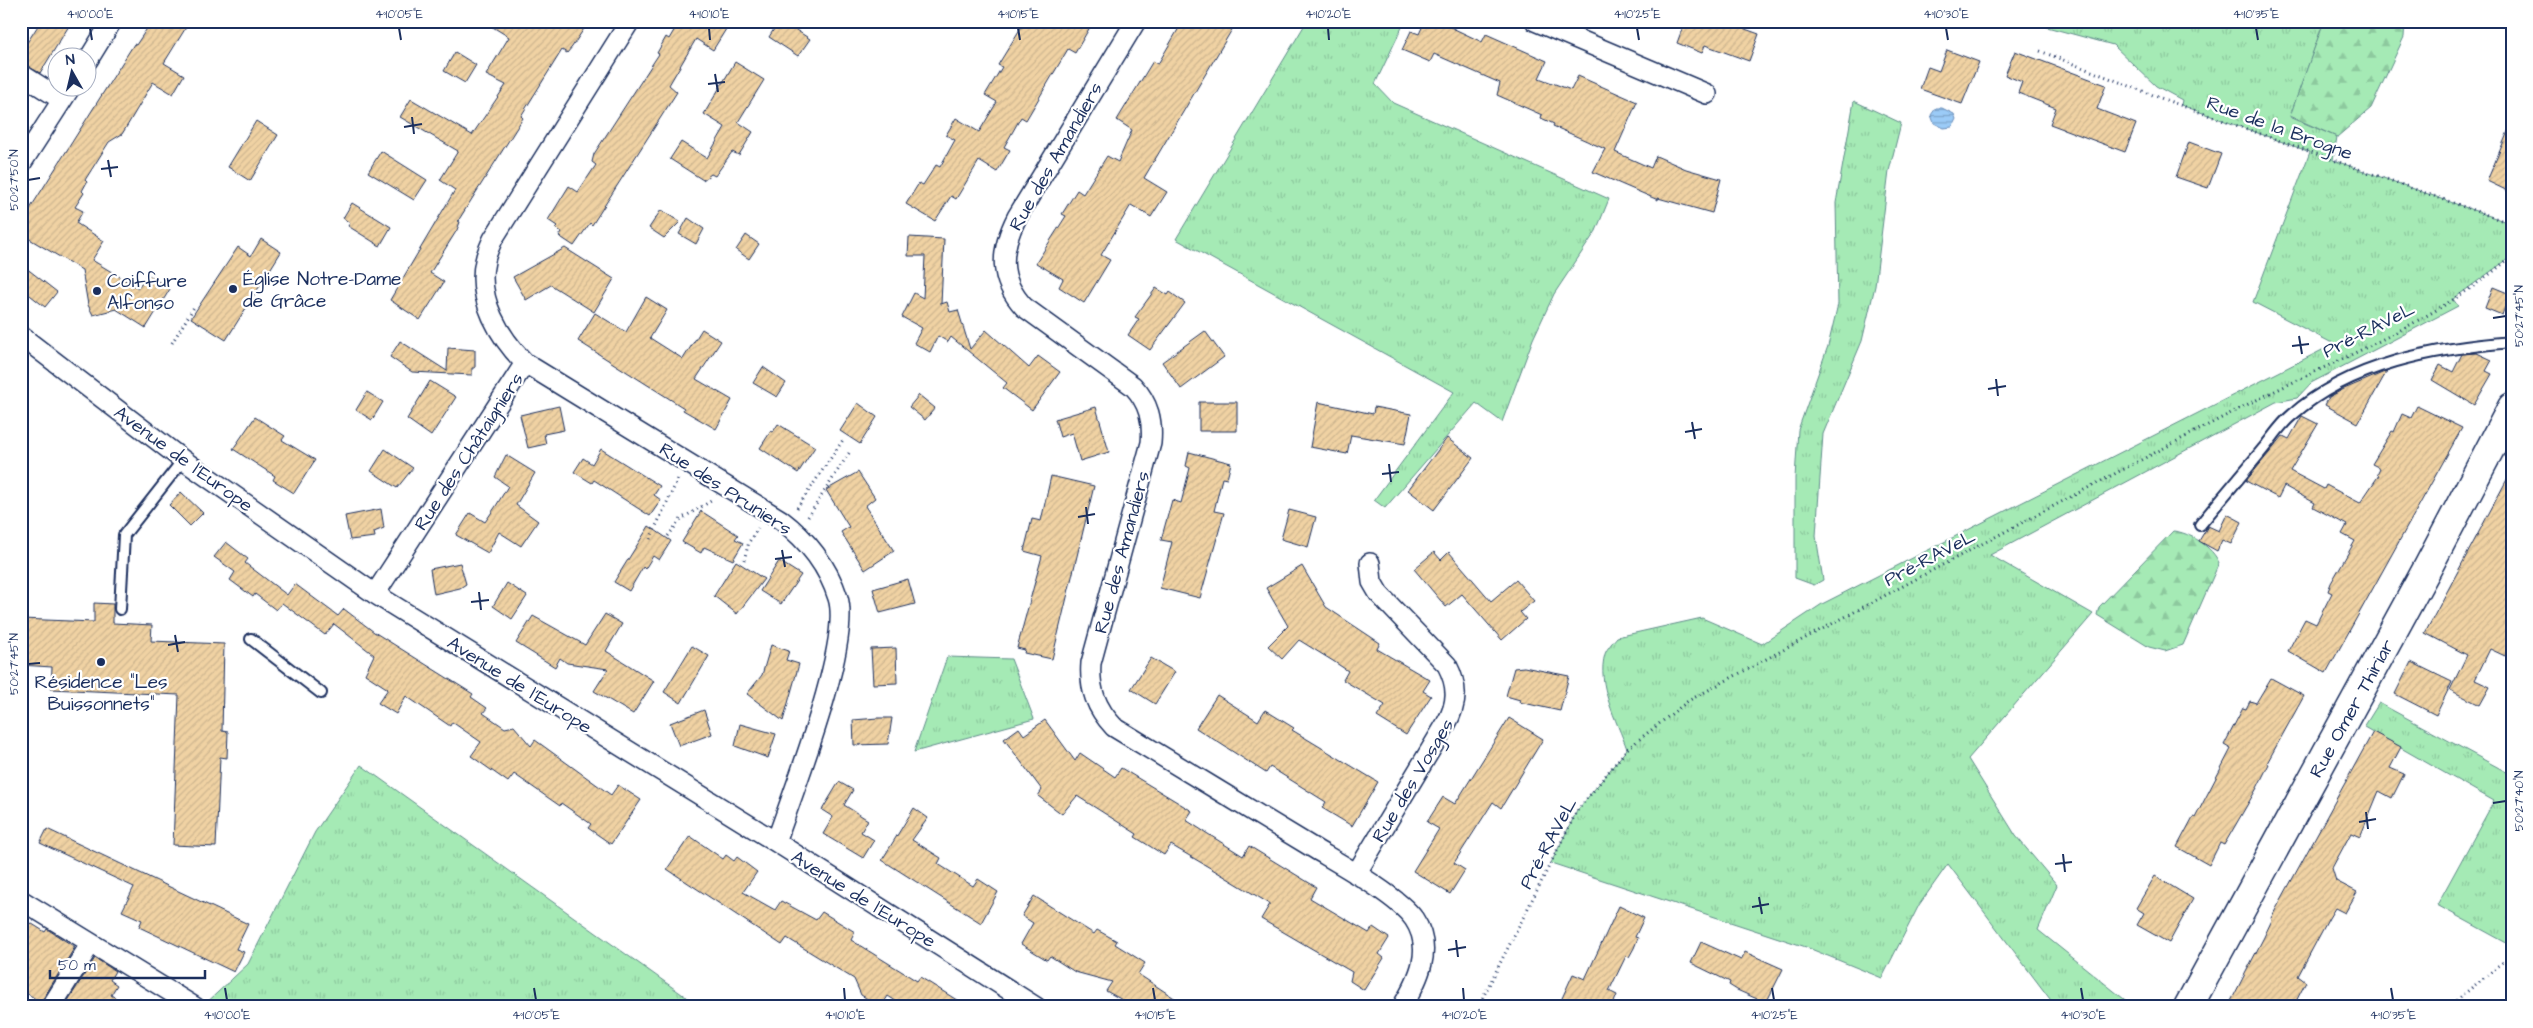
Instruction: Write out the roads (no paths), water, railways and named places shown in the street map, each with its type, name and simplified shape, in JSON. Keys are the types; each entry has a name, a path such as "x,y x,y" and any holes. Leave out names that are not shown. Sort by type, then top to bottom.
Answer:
{"street":[{"path":"95,48 112,21"},
{"name":"Rue des Châtaigniers","path":"376,594 525,363 508,346 494,321 484,286 484,262 493,239 630,21"},
{"name":"Rue des Amandiers","path":"1136,21 1018,217 1006,242 1004,258 1006,279 1012,295 1133,386 1141,395 1151,418 1151,443 1091,663 1092,690 1103,715 1114,727 1356,874 1404,907 1414,919 1424,950 1423,965 1402,1007"},
{"path":"1535,21 1707,94"},
{"path":"21,74 48,86"},
{"path":"21,164 63,98"},
{"name":"Avenue de l'Europe","path":"21,336 183,460 376,594 776,842 1036,1007"},
{"name":"Rue des Pruniers","path":"525,363 769,512 806,540 822,565 838,599 839,636 829,683 776,842"},
{"name":"Rue Omer Thiriar","path":"2188,1007 2428,567 2512,407"},
{"name":"Rue des Vosges","path":"1356,874 1454,710 1457,695 1454,678 1447,665 1379,594 1372,582 1370,563"},
{"path":"21,900 195,1007"},
{"path":"51,1007 91,943"}],"lane":[{"path":"2200,525 2292,415 2326,390 2357,374 2400,360 2451,349 2512,342"},
{"path":"120,609 124,535 183,460"},
{"path":"251,639 321,693"}],"water":[{"path":"1936,108 1942,108 1954,114 1956,119 1952,127 1944,128 1934,123 1931,115"}],"place":[{"name":"Église Notre-Dame de Grâce","path":"233,289"},
{"name":"Coiffure Alfonso","path":"97,291"},
{"name":"Résidence \"Les Buissonnets\"","path":"101,662"}]}
